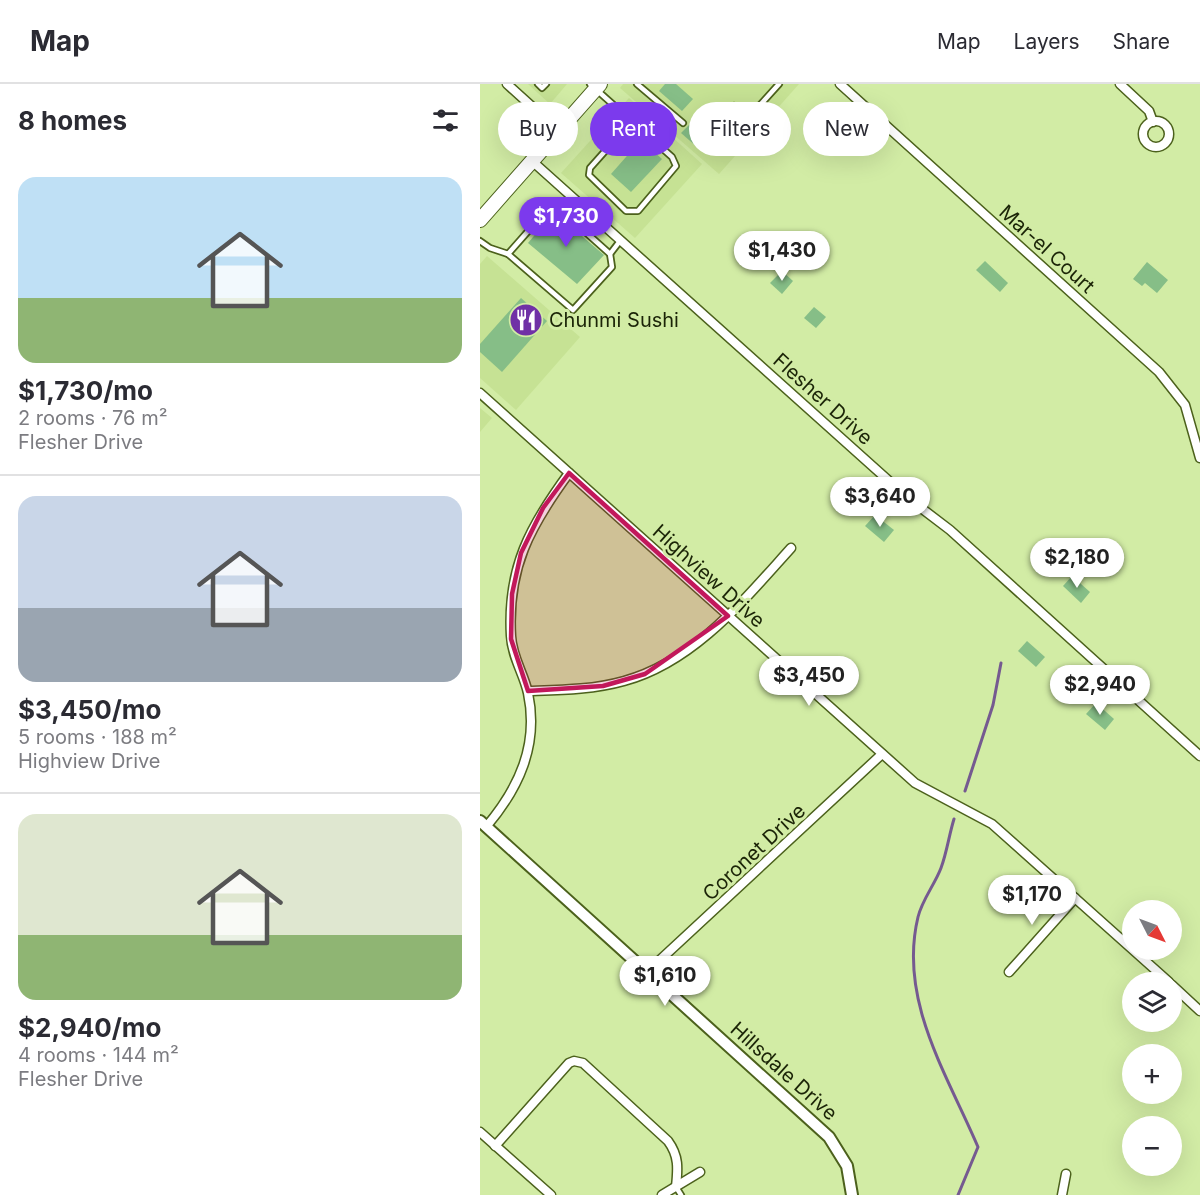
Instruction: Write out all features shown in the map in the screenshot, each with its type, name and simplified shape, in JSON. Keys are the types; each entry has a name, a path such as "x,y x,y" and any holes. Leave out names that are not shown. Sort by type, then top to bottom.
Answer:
{"highway":[{"path":"578,107 595,86"},
{"path":"481,216 536,156"}],"street":[{"path":"507,84 527,102"},
{"name":"Mar-el Court","path":"840,84 1159,372 1185,405 1200,458"},
{"path":"1120,84 1149,111 1153,122"},
{"name":"Flesher Drive","path":"532,161 908,498 968,546 1200,756"},
{"name":"Highview Drive","path":"480,393 915,783 992,824 1157,972"},
{"path":"483,824 508,801 521,777 528,754 530,731 528,691 519,673 511,639 515,573 529,533 543,508 569,473"},
{"path":"528,691 603,686 645,674 682,653 728,616 790,548"},
{"name":"Coronet Drive","path":"647,972 882,754"},
{"name":"Hillsdale Drive","path":"483,824 830,1137 847,1166 852,1195"},
{"path":"1009,972 1075,898"},
{"name":"Highview Drive","path":"1182,995 1200,1011"},
{"path":"495,1146 564,1068 574,1061 583,1063 675,1150 679,1191"},
{"path":"480,1132 551,1195"},
{"path":"662,1195 679,1191 700,1173"},
{"path":"1062,1195 1066,1174"}],"lane":[{"path":"638,84 683,123"},
{"path":"763,102 779,84"},
{"path":"595,86 611,102"},
{"path":"631,122 672,157 676,166 638,211 633,213 626,211 589,175 590,168 631,122"},
{"path":"480,241 490,248 508,254 573,310 612,267 610,254 553,203 508,254"},
{"path":"610,254 621,241"}],"highlighted area":[{"path":"569,473 728,616 645,674 603,686 528,691 511,639 512,594 521,553 543,508"}],"shaded area":[{"path":"528,84 567,84 552,102 548,102"},
{"path":"623,84 799,84 783,102 689,102 689,148 677,138 677,102 636,102 620,88"},
{"path":"590,141 590,156 677,156 677,141 689,152 689,156 693,156 702,164 635,238 561,173"},
{"path":"698,156 735,156 719,174"},
{"path":"487,256 580,337 516,410 480,378 480,264"},
{"path":"480,408 492,418 480,432"}],"building":[{"path":"665,84 676,84 693,99 682,111 677,107 677,102 672,102 659,91"},
{"path":"689,125 689,140 681,133"},
{"path":"627,156 659,156 662,159 631,192 611,174"},
{"path":"554,212 604,255 577,284 528,243"},
{"path":"985,261 1008,283 1000,292 976,270"},
{"path":"1147,262 1168,280 1157,293 1145,283 1142,286 1133,279"},
{"path":"782,271 793,281 782,294 770,283"},
{"path":"521,298 547,321 502,372 480,352 480,344"},
{"path":"814,307 826,317 816,328 804,318"},
{"path":"875,515 894,530 884,542 865,526"},
{"path":"1072,576 1090,592 1081,603 1063,586"},
{"path":"1027,641 1045,657 1036,667 1018,651"},
{"path":"1096,703 1114,719 1105,730 1086,714"}],"waterway":[{"path":"965,791 993,705 1001,663"},
{"path":"954,819 941,868 918,917 914,948 915,978 920,1007 929,1036 978,1147 958,1195"}],"place":[{"name":"Chunmi Sushi","path":"526,320"}]}
